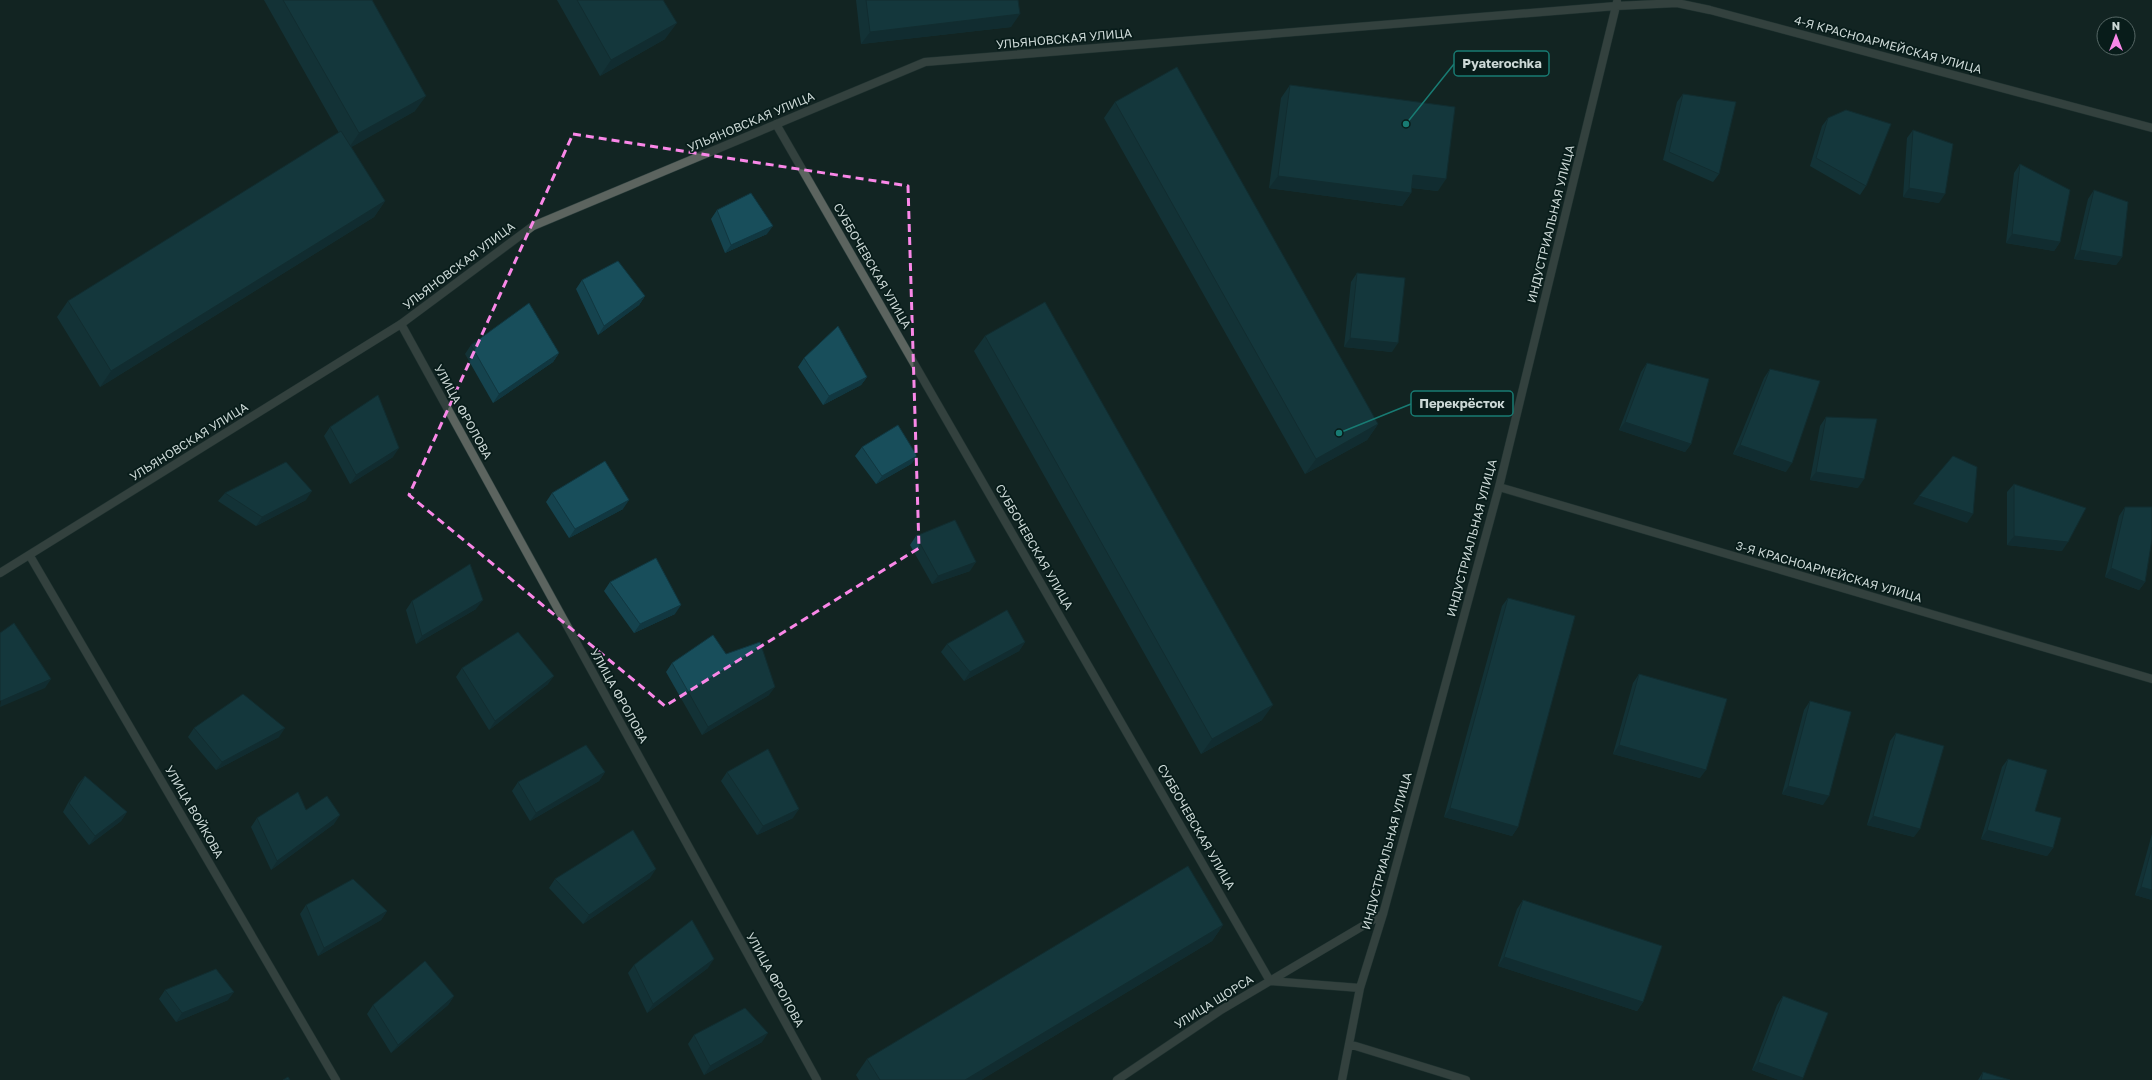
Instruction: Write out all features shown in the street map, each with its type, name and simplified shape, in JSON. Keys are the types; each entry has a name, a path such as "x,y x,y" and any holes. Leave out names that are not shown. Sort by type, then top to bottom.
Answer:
{"street":[{"name":"УЛЬЯНОВСКАЯ УЛИЦА","path":"0,573 30,556 401,324 533,226 925,62 1617,3"},
{"name":"4-Я КРАСНОАРМЕЙСКАЯ УЛИЦА","path":"1617,3 1677,3 1710,10 2152,128"},
{"name":"ИНДУСТРИАЛЬНАЯ УЛИЦА","path":"1342,1080 1360,988 1383,914 1499,488 1617,3"},
{"name":"СУББОЧЕВСКАЯ УЛИЦА","path":"776,124 1270,981"},
{"name":"УЛИЦА ФРОЛОВА","path":"401,324 817,1080"},
{"name":"3-Я КРАСНОАРМЕЙСКАЯ УЛИЦА","path":"1499,488 2152,679"},
{"name":"УЛИЦА ВОЙКОВА","path":"30,556 336,1080"},
{"path":"1270,981 1383,914"},
{"name":"УЛИЦА ЩОРСА","path":"1117,1080 1221,1010 1270,981 1360,988"},
{"path":"1349,1044 1466,1080"}],"highlighted area":[{"path":"573,134 908,186 919,548 665,706 409,495"}],"building":[{"path":"283,0 372,0 426,96 359,133"},
{"path":"577,0 663,0 677,23 611,60"},
{"path":"866,0 1018,0 1020,14 870,32"},
{"path":"1177,67 1378,424 1316,459 1115,102"},
{"path":"1290,85 1455,107 1446,179 1413,175 1411,193 1278,176"},
{"path":"1683,94 1736,102 1719,174 1669,152"},
{"path":"1846,110 1891,124 1866,186 1816,158 1828,118"},
{"path":"1913,130 1953,144 1945,194 1909,188"},
{"path":"341,131 385,201 111,371 68,301"},
{"path":"2020,164 2070,190 2060,242 2012,234"},
{"path":"2094,190 2128,202 2122,257 2080,250"},
{"path":"751,193 773,226 731,245 717,210"},
{"path":"618,261 645,296 604,326 582,280"},
{"path":"1357,273 1405,278 1398,343 1350,338"},
{"path":"1045,302 1273,705 1212,739 985,336"},
{"path":"529,303 559,353 499,394 471,345"},
{"path":"838,326 867,377 829,396 804,358"},
{"path":"1647,363 1709,379 1691,444 1625,422"},
{"path":"1770,369 1820,381 1792,463 1740,445"},
{"path":"378,395 399,448 356,475 330,427"},
{"path":"1826,417 1877,419 1864,479 1816,472"},
{"path":"898,425 917,456 882,476 862,447"},
{"path":"1953,456 1977,467 1973,514 1919,496"},
{"path":"605,461 629,500 575,529 552,493"},
{"path":"286,462 312,491 262,517 225,493"},
{"path":"2014,484 2086,508 2068,542 2014,536"},
{"path":"2125,507 2152,507 2152,539 2145,582 2111,568"},
{"path":"955,520 976,562 938,576 916,536"},
{"path":"656,558 681,605 640,624 610,582"},
{"path":"470,564 483,600 422,636 412,601"},
{"path":"1508,598 1575,616 1518,827 1450,808"},
{"path":"1007,610 1025,642 970,672 947,644"},
{"path":"14,623 51,679 1,701 0,633"},
{"path":"518,632 554,676 495,721 462,668"},
{"path":"713,635 726,654 760,642 775,687 708,727 672,663"},
{"path":"1639,674 1727,699 1706,770 1619,745"},
{"path":"243,694 285,728 222,762 194,728"},
{"path":"1810,701 1851,712 1829,796 1788,786"},
{"path":"1896,733 1944,746 1920,829 1873,816"},
{"path":"586,745 605,772 536,813 518,782"},
{"path":"768,749 799,809 763,826 727,772"},
{"path":"2008,759 2047,770 2035,811 2061,818 2053,848 1987,830"},
{"path":"85,776 127,812 95,836 69,803"},
{"path":"298,792 306,810 327,796 340,815 277,861 257,818"},
{"path":"633,830 656,869 589,915 555,879"},
{"path":"2152,847 2152,890 2141,887"},
{"path":"1188,866 1223,925 965,1080 880,1080 867,1059"},
{"path":"353,879 387,911 324,948 306,905"},
{"path":"1523,900 1662,946 1643,1002 1504,957"},
{"path":"692,920 714,959 653,1004 634,965"},
{"path":"425,961 454,996 398,1045 373,1005"},
{"path":"216,969 234,992 182,1013 165,990"},
{"path":"1783,996 1828,1013 1803,1078 1758,1062"},
{"path":"745,1008 768,1033 710,1066 694,1035"},
{"path":"1983,1072 2010,1080 1981,1080"},
{"path":"288,1077 290,1080 283,1080"}],"place":[{"name":"Pyaterochka","path":"1406,124"},
{"name":"Перекрёсток","path":"1339,433"}]}
